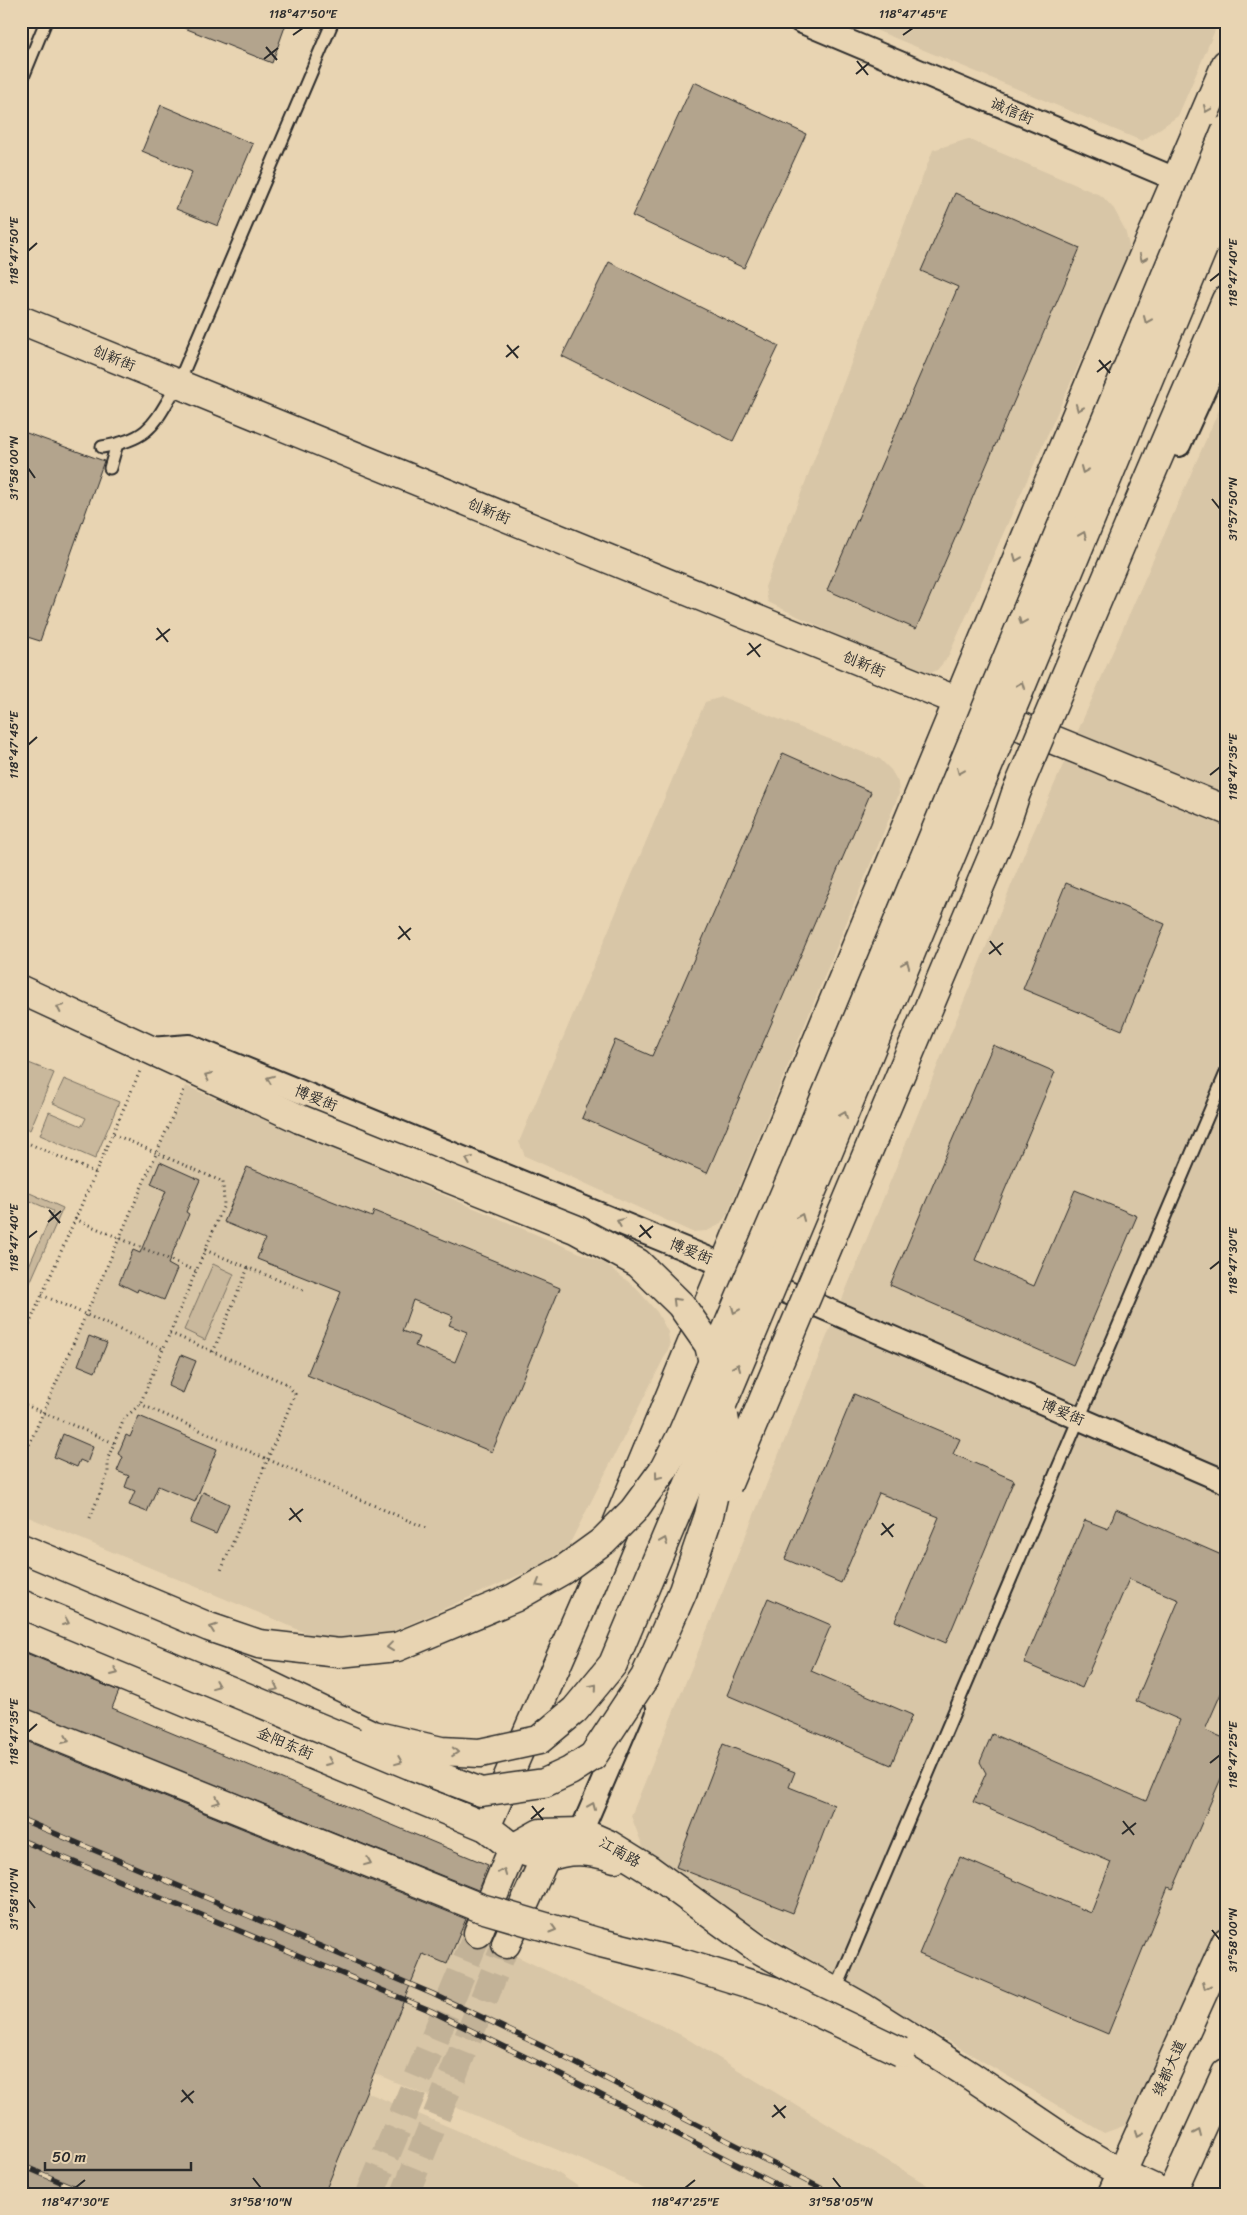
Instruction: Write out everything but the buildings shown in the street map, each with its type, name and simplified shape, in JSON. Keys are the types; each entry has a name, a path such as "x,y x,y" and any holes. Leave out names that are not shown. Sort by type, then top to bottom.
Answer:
{"main road":[{"path":"486,1827 590,1589 1113,326 1226,64"},
{"path":"21,1548 209,1627 259,1644 339,1653 397,1647 514,1598 563,1570 604,1541 633,1510 664,1470 686,1425 802,1152 1226,130"},
{"path":"21,1579 198,1651 373,1735 441,1751 480,1753 539,1740 575,1710 613,1664 829,1150 1226,192"},
{"path":"21,1604 410,1765 482,1792 544,1783 570,1771 593,1756 645,1677 1004,829 1016,792 1226,300"},
{"name":"创新街","path":"21,320 1226,810"},
{"name":"博爱街","path":"21,990 146,1058 575,1229 638,1263 681,1305 709,1345 725,1422 720,1467 709,1515 682,1591"},
{"name":"金阳东街","path":"21,1634 486,1827 513,1848 545,1858"},
{"path":"21,1722 481,1908 597,1942 685,1964 772,1991 901,2052 974,2095 1029,2115 1072,2144 1116,2183 1166,2194"},
{"name":"江南路","path":"513,1848 540,1833 582,1842 608,1844 650,1870 757,1948 864,2008 1029,2115"},
{"name":"江南路","path":"545,1858 582,1842"},
{"path":"478,1934 513,1848"},
{"path":"506,1944 545,1858"},
{"name":"绿都大道","path":"1116,2183 1226,1942"},
{"path":"1171,2194 1226,2073"}],"street":[{"name":"诚信街","path":"800,21 1226,199"},
{"path":"582,1842 810,1302 1051,740 1191,417 1226,342"},
{"name":"博爱街","path":"146,1058 189,1046 724,1265 1226,1482"}],"lane":[{"path":"21,82 46,21"},
{"path":"102,446 118,444 144,434 152,426 178,384 333,21"},
{"path":"110,468 118,444"},
{"path":"835,1992 1226,1073"}],"path":[{"path":"21,1342 146,1058"},
{"path":"21,1462 186,1086"},
{"path":"90,1518 108,1473 108,1458 114,1442 124,1419 140,1404 224,1205 224,1182 113,1134"},
{"path":"21,1140 96,1173"},
{"path":"75,1219 196,1271"},
{"path":"205,1250 303,1290"},
{"path":"213,1352 248,1268"},
{"path":"42,1295 163,1349"},
{"path":"170,1333 288,1384 295,1394 220,1573"},
{"path":"21,1403 114,1442"},
{"path":"140,1404 426,1528"}],"shaded area":[{"path":"854,21 1219,21 1178,116 1142,141"},
{"path":"968,139 1102,196 1114,209 1125,230 1130,250 948,657 937,670 929,674 916,673 768,602 765,587 933,150"},
{"path":"1226,394 1226,1912 1140,2120 1104,2133 650,1865 631,1816 1026,849"},
{"path":"722,697 880,759 891,770 898,782 899,794 727,1215 719,1225 707,1231 692,1232 525,1156 519,1142 705,702"},
{"path":"21,1060 54,1073 30,1130 21,1126"},
{"path":"64,1079 119,1102 95,1159 40,1135 49,1112 82,1126 86,1118 53,1103"},
{"path":"186,1086 606,1264 636,1288 657,1312 668,1332 670,1346 568,1547 535,1568 389,1633 347,1643 317,1638 21,1514 21,1462"},
{"path":"21,1189 63,1208 21,1303 21,1284 53,1211 21,1197"},
{"path":"213,1264 234,1274 205,1340 184,1330"},
{"path":"443,1921 681,2035 942,2194 655,2194 589,2163 21,1926"},
{"path":"21,1946 558,2173 589,2194 21,2194"}],"tunnel":[{"path":"370,2194 478,1933"},
{"path":"405,2194 506,1944"}],"railway":[{"path":"21,1819 433,1994 546,2048 832,2194"},
{"path":"21,1840 427,2009 540,2064 795,2194"},
{"path":"21,2165 89,2194"},
{"path":"21,2188 35,2194"}]}
